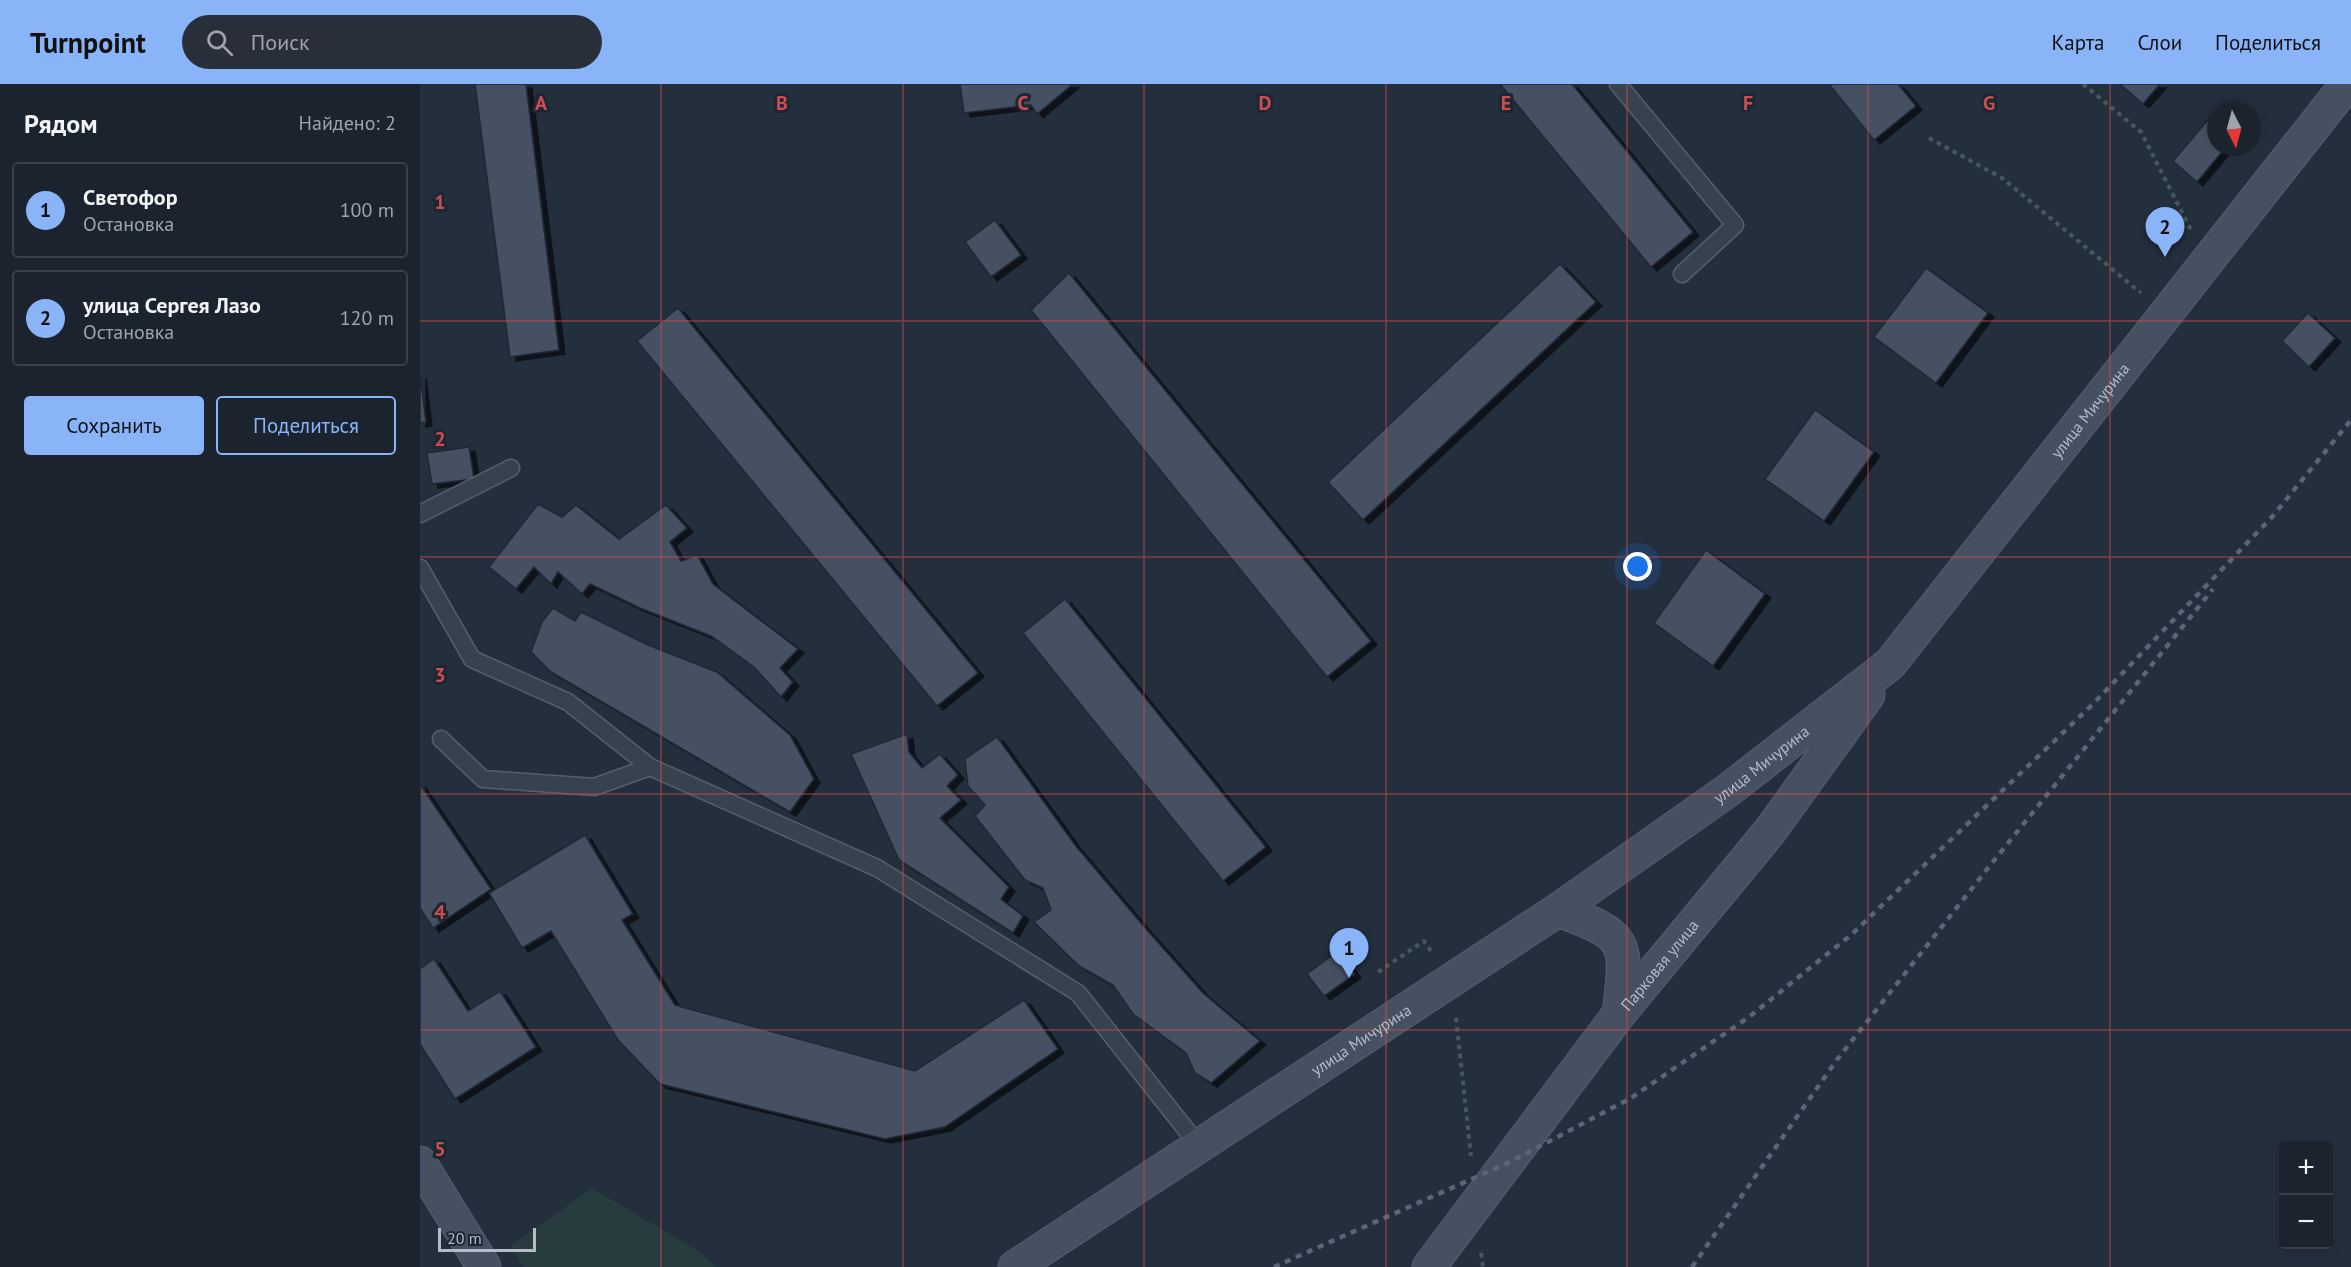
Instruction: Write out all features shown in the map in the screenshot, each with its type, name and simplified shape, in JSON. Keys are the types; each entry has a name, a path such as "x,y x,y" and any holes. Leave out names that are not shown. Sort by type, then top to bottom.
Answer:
{"main road":[{"name":"улица Мичурина","path":"1015,1267 1558,910 1727,791 1890,664 2347,84"},
{"name":"Парковая улица","path":"1429,1267 1619,1014 1770,831 1890,664"},
{"path":"1558,910 1596,924 1618,939 1625,965 1619,1014"},
{"path":"420,1163 484,1267"}],"lane":[{"path":"1618,84 1735,225 1682,274"},
{"path":"420,514 511,468"},
{"path":"420,568 472,659 568,702 650,767 877,868 1078,993 1199,1146"},
{"path":"441,739 483,780 594,787 650,767"}],"path":[{"path":"2083,84 2141,132 2208,262"},
{"path":"1929,138 2002,178 2168,314"},
{"path":"1378,972 1424,941 1452,981 1483,1267"}],"green space":[{"path":"592,1188 701,1253 716,1267 524,1267 511,1246"}],"building":[{"path":"475,84 526,84 559,350 510,357"},
{"path":"960,84 1073,84 1037,114 1031,105 964,113"},
{"path":"1500,84 1572,84 1693,232 1651,267"},
{"path":"1829,84 1898,84 1916,106 1874,140"},
{"path":"2120,84 2160,84 2143,104"},
{"path":"2207,121 2207,156 2219,156 2197,182 2173,161"},
{"path":"995,220 1021,255 991,277 965,242"},
{"path":"1560,264 1596,302 1363,520 1328,482"},
{"path":"1926,268 1988,313 1936,383 1874,337"},
{"path":"1069,273 1371,641 1327,677 1031,310"},
{"path":"678,308 978,673 937,706 637,341"},
{"path":"2308,313 2335,338 2309,367 2282,341"},
{"path":"420,374 426,422 420,423"},
{"path":"1815,410 1874,452 1824,521 1765,479"},
{"path":"469,447 474,479 432,484 427,453"},
{"path":"538,504 562,517 576,505 619,539 666,505 687,528 670,542 681,561 697,555 713,584 798,649 780,668 793,682 781,697 754,667 711,636 640,608 590,584 582,594 558,572 551,584 534,567 516,589 489,567"},
{"path":"1706,550 1765,594 1713,666 1654,623"},
{"path":"1065,599 1266,847 1223,881 1023,633"},
{"path":"553,608 575,621 581,612 648,645 717,672 790,735 814,779 790,812 551,672 531,652 542,622"},
{"path":"907,734 909,752 922,768 940,754 958,775 947,786 961,800 940,818 1009,887 1001,899 1023,916 1013,933 899,860 851,754"},
{"path":"997,737 1075,845 1146,929 1203,993 1260,1041 1211,1083 1195,1073 1186,1053 1133,1014 1113,985 1079,966 1034,922 1051,910 1043,888 1025,880 975,816 985,805 968,786 965,759"},
{"path":"420,784 491,889 433,928 420,908"},
{"path":"585,835 633,914 622,920 675,1005 915,1071 1024,1000 1058,1049 945,1127 885,1139 660,1084 618,1040 551,931 522,948 489,893"},
{"path":"1338,951 1355,974 1324,996 1307,974"},
{"path":"434,959 468,1011 500,991 536,1047 455,1099 420,1044 420,969"}],"railway":[{"path":"1274,1267 1510,1162 1631,1098 1749,1017 1851,935 2092,705 2272,517 2351,420"},
{"path":"1692,1267 1836,1061 2213,589"}],"place":[{"name":"улица Сергея Лазо","path":"2165,257"},
{"name":"Светофор","path":"1349,978"}]}
